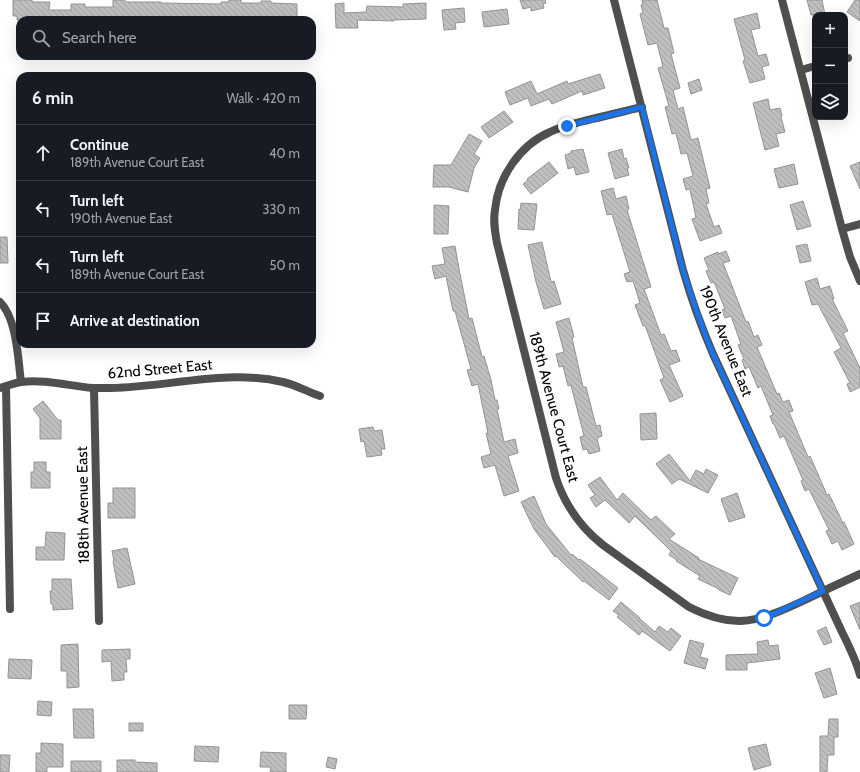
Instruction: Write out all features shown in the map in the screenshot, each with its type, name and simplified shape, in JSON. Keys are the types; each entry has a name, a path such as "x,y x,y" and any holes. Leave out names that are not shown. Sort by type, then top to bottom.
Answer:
{"street":[{"name":"190th Avenue East","path":"614,0 683,270 704,334 849,644 860,675"},
{"path":"782,0 842,229 850,257 860,280"},
{"path":"801,70 812,67"},
{"name":"189th Avenue Court East","path":"642,107 567,126 544,135 518,156 508,170 498,193 494,221 497,243 560,488 566,501 580,524 595,539 688,607 717,619 748,621 764,618 860,574"},
{"path":"842,229 860,224"},
{"path":"0,302 5,307 11,321 16,345"},
{"path":"16,348 21,382"},
{"name":"62nd Street East","path":"3,387 21,382 53,382 94,388 134,386 214,378 259,378 284,382 320,396"},
{"path":"3,387 10,609"},
{"name":"188th Avenue East","path":"94,388 99,622"}],"building":[{"path":"13,0 50,2 49,10 71,10 71,4 85,4 85,7 113,7 113,0 125,0 125,2 221,4 221,2 229,2 229,0 241,0 241,3 261,3 261,1 271,1 271,3 297,4 297,16 13,16"},
{"path":"520,0 545,0 546,3 543,4 544,8 531,11 531,7 523,9"},
{"path":"642,0 657,0 664,28 668,28 674,53 671,54 680,88 673,90 678,109 683,107 691,140 698,138 710,188 706,189 709,203 706,204 714,227 719,225 722,233 700,241 692,219 696,218 690,189 686,190 683,179 693,176 687,153 681,154 676,133 672,134 665,107 669,106 658,68 663,67 657,43 648,45 640,14 643,13 641,5 643,5"},
{"path":"807,0 822,0 824,12 812,12 811,15"},
{"path":"855,0 860,0 860,21 847,12"},
{"path":"344,3 344,13 366,12 367,6 403,7 403,4 426,3 426,19 394,21 357,20 358,28 336,28 335,4"},
{"path":"464,8 465,22 455,23 456,29 444,30 442,10"},
{"path":"507,9 509,24 484,27 482,12"},
{"path":"757,13 760,28 751,30 758,56 766,54 769,65 762,67 765,79 750,83 743,61 745,60 734,19"},
{"path":"600,74 605,88 583,95 582,91 552,104 549,99 531,106 528,98 510,105 505,92 531,81 537,94 567,81 568,84"},
{"path":"699,79 702,90 691,94 688,83"},
{"path":"768,99 770,110 780,108 785,132 776,134 779,146 765,150 753,103"},
{"path":"504,111 513,122 489,138 481,127"},
{"path":"469,134 482,141 474,154 480,158 474,168 468,192 449,187 433,187 434,165 451,165"},
{"path":"583,149 589,172 576,175 574,167 568,169 565,155 571,153 571,151"},
{"path":"622,149 624,159 626,158 629,168 627,168 629,175 615,179 608,153"},
{"path":"549,162 558,173 531,194 523,184 528,180 527,179"},
{"path":"860,162 860,189 850,166"},
{"path":"794,164 798,184 779,188 774,169"},
{"path":"613,188 616,199 626,196 629,209 627,210 651,287 644,289 661,335 664,334 671,351 676,350 680,361 669,365 683,396 670,402 660,380 664,378 645,325 643,326 635,305 640,303 633,281 627,282 624,274 630,272 612,214 607,215 601,191"},
{"path":"803,201 811,226 797,230 790,205"},
{"path":"521,203 537,204 534,230 518,229 519,209 520,210"},
{"path":"434,205 449,206 448,234 434,234"},
{"path":"0,237 7,237 8,263 0,263"},
{"path":"542,242 551,282 554,281 561,304 544,309 536,282 528,245"},
{"path":"807,244 811,261 800,263 796,246"},
{"path":"455,246 469,319 472,318 482,357 484,356 491,380 495,400 497,400 499,409 497,409 504,442 515,439 518,453 508,456 519,491 504,496 495,465 484,468 481,457 491,454 478,384 472,386 467,370 471,369 455,311 453,311 446,276 435,279 432,266 445,264 442,248"},
{"path":"726,251 730,261 723,263 746,322 748,321 754,337 758,335 762,345 757,347 777,394 779,393 783,402 789,400 793,411 789,412 808,457 810,456 827,495 829,494 854,544 842,550 838,541 832,544 826,531 829,530 809,489 805,491 801,481 803,480 784,436 780,438 773,424 770,416 773,415 761,386 758,388 749,367 745,369 742,360 744,359 738,345 741,344 731,316 725,318 722,310 725,309 714,282 711,283 706,271 709,270 704,258 718,252 718,254"},
{"path":"817,278 820,289 830,286 834,299 832,299 848,331 843,333 860,368 860,387 850,392 847,384 850,383 834,352 841,348 818,304 812,305 805,282"},
{"path":"569,318 583,387 586,387 596,426 600,425 602,436 597,438 600,451 589,454 587,449 583,450 580,437 584,436 571,385 568,386 563,366 559,367 556,354 564,352 556,322"},
{"path":"43,401 58,420 61,420 61,439 40,439 40,418 33,409"},
{"path":"656,413 657,439 641,440 640,414"},
{"path":"373,427 374,431 382,430 385,449 381,449 382,455 367,457 364,441 361,442 359,429"},
{"path":"669,454 690,481 696,470 704,474 706,469 718,475 708,493 679,479 672,484 656,464"},
{"path":"34,462 46,462 46,472 50,472 50,488 31,488 31,472 34,472"},
{"path":"600,477 617,500 623,493 651,520 656,516 675,534 669,539 699,558 698,559 738,578 730,595 698,579 700,576 676,561 677,560 669,555 671,551 635,516 629,523 605,500 596,507 590,498 595,495 588,485"},
{"path":"113,488 135,488 135,518 108,518 108,503 113,503"},
{"path":"737,493 745,517 729,522 721,499"},
{"path":"534,496 546,524 571,555 572,554 579,560 580,559 618,588 609,600 584,581 583,582 556,556 555,557 534,529 521,502"},
{"path":"46,532 65,533 64,560 36,560 36,547 45,547"},
{"path":"127,548 135,584 118,588 112,551"},
{"path":"52,579 71,579 73,609 53,610 50,591 52,591"},
{"path":"621,602 655,632 659,626 668,632 671,628 681,636 670,651 642,631 639,635 617,617 619,615 613,611"},
{"path":"860,602 860,630 850,606"},
{"path":"826,627 832,642 824,645 817,631"},
{"path":"690,640 704,644 700,657 708,659 705,669 684,663"},
{"path":"768,640 769,646 778,645 780,659 747,663 747,670 726,670 726,655 758,654 757,642"},
{"path":"78,644 79,687 67,688 67,671 61,671 61,645"},
{"path":"130,649 130,659 126,659 127,672 124,672 124,680 112,681 111,661 102,662 102,650"},
{"path":"9,659 32,660 31,679 8,678"},
{"path":"830,668 837,694 824,698 815,673"},
{"path":"38,701 52,702 51,716 37,715"},
{"path":"289,705 307,705 306,719 289,719"},
{"path":"73,709 93,709 94,738 74,738"},
{"path":"829,719 838,719 838,737 834,737 834,755 828,755 827,772 820,772 820,736 828,736"},
{"path":"129,723 143,723 143,731 129,731"},
{"path":"41,743 63,744 63,767 47,767 47,772 36,772 36,753 41,753"},
{"path":"766,744 771,765 754,770 748,748"},
{"path":"195,746 219,747 218,762 194,761"},
{"path":"261,752 286,753 286,772 270,772 271,767 260,767"},
{"path":"0,755 10,755 9,772 0,772"},
{"path":"328,757 337,759 335,769 326,767"},
{"path":"117,760 135,760 135,762 157,763 157,772 117,772"},
{"path":"71,761 101,761 101,772 71,772"}],"route":[{"path":"567,126 642,107 683,270 704,334 823,591 764,618"}]}
